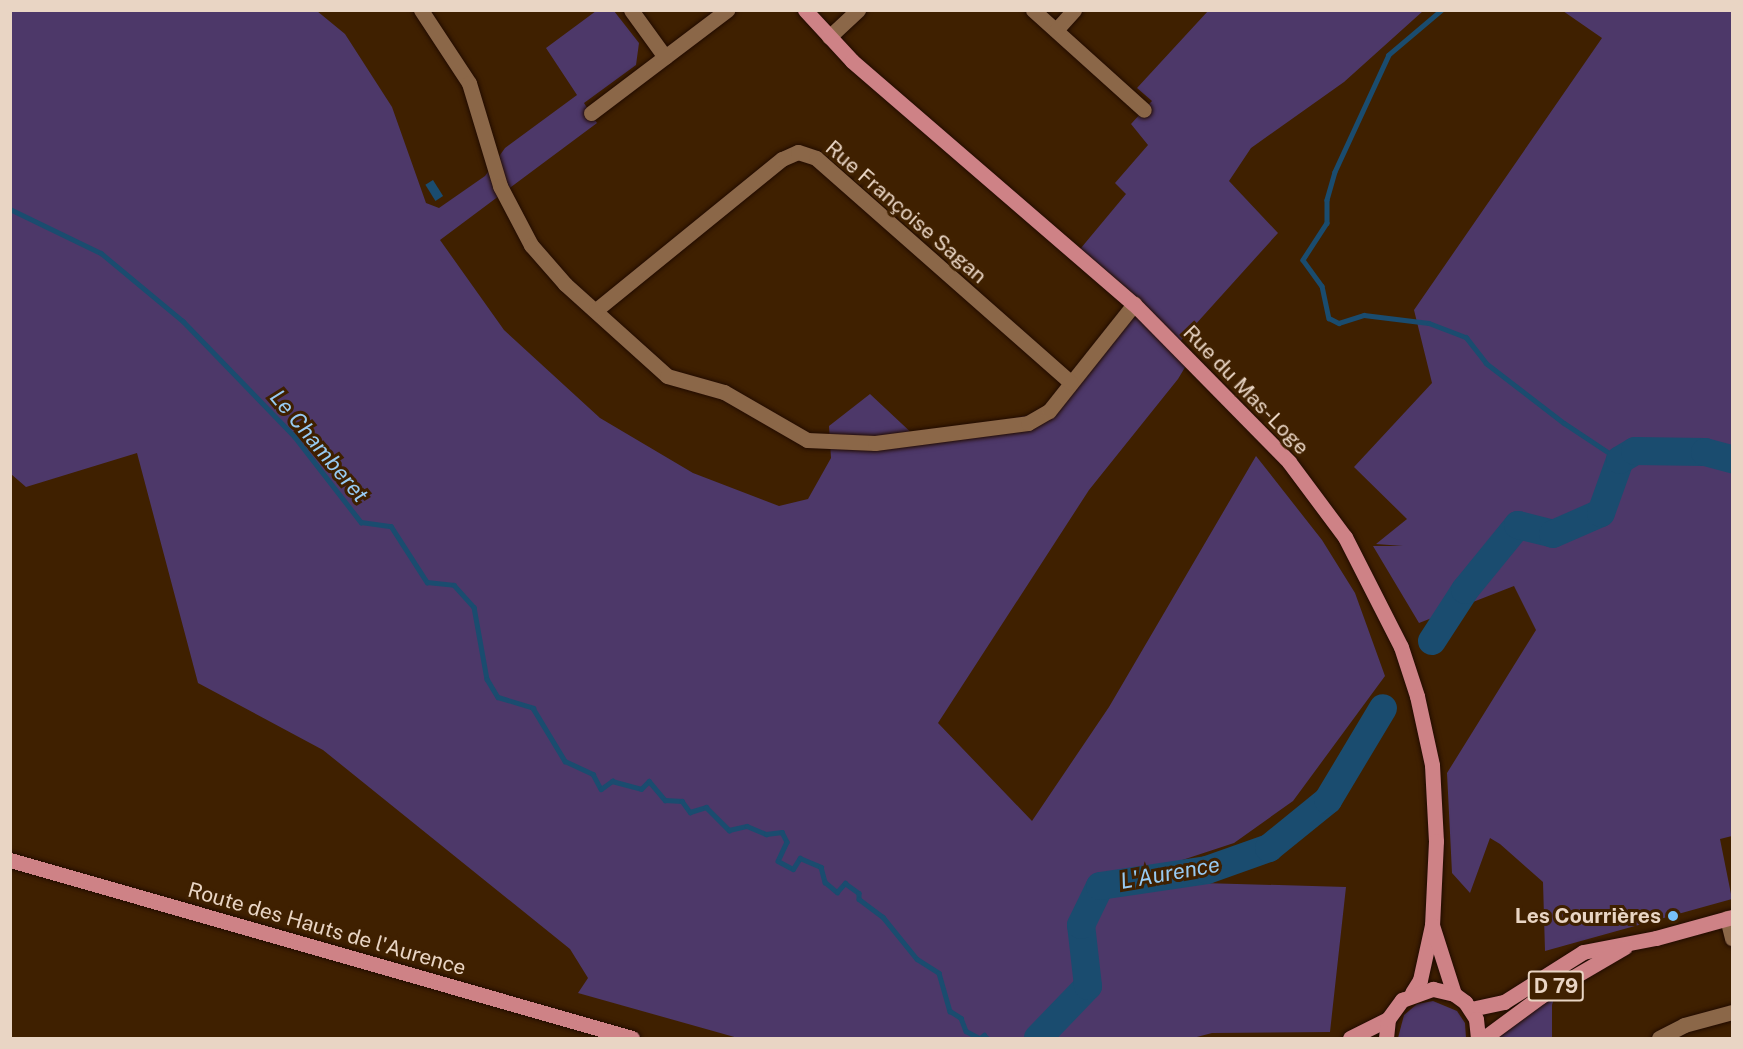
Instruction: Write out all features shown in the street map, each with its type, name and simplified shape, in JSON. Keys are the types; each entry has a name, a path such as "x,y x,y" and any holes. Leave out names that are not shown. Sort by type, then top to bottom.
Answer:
{"main road":[{"name":"Rue du Mas-Loge","path":"806,10 829,37 1134,304 1289,462 1345,537 1392,626 1417,696 1432,765 1436,841 1432,924 1420,980 1412,993"},
{"name":"Route des Hauts de l'Aurence","path":"10,860 632,1038"},
{"name":"D 79","path":"1471,1009 1504,1002 1583,952 1662,937 1730,917"},
{"name":"Rue du Mas-Loge","path":"1432,924 1454,994"},
{"name":"D 79","path":"1484,1038 1540,996 1633,943"},
{"path":"1350,1038 1388,1019 1412,993 1433,989 1454,994 1471,1009 1478,1038"},
{"path":"1386,1038 1388,1019"}],"street":[{"path":"421,10 469,83 500,186 531,245 566,285 667,376 723,392 807,440 833,444 917,438 1028,423 1049,411 1134,304"},
{"path":"631,10 665,57"},
{"path":"591,113 727,10"},
{"path":"829,37 858,10"},
{"path":"1033,10 1143,110"},
{"path":"1056,30 1074,10"},
{"name":"Rue Françoise Sagan","path":"596,310 782,159 798,152 816,158 1070,382"},
{"path":"1730,917 1732,938"},
{"path":"1659,1038 1684,1025 1732,1012"}],"shaded area":[{"path":"11,11 317,11 345,34 392,107 426,203 439,208 485,176 505,148 577,95 546,48 596,11 614,11 639,43 636,65 584,103 597,123 440,240 504,330 600,418 693,473 779,506 808,499 831,458 829,426 870,394 917,438 1049,411 1134,304 1076,254 1126,194 1115,183 1148,145 1131,124 1152,101 1137,88 1208,11 1423,11 1344,82 1251,148 1229,181 1278,233 1176,346 1190,359 1178,379 1089,490 938,723 1032,821 1109,707 1256,456 1322,540 1355,593 1385,676 1293,801 1234,843 1164,866 1097,880 1346,887 1330,1032 1212,1033 1193,1038 738,1038 578,993 588,978 570,949 323,750 198,683 137,453 26,487 11,474"},
{"path":"1563,11 1732,11 1732,836 1720,839 1732,899 1545,951 1543,882 1500,844 1490,838 1470,893 1452,873 1447,773 1536,630 1514,586 1419,623 1373,546 1403,546 1376,544 1407,519 1354,467 1432,383 1414,310 1602,38"},
{"path":"1558,985 1552,1005 1552,1038 1484,1038"},
{"path":"1433,1001 1457,1011 1465,1023 1466,1038 1398,1038 1404,1015 1417,1004"}],"water":[{"path":"433,180 443,196 435,201 425,185"}],"waterway":[{"path":"1442,10 1389,55 1335,172 1327,200 1327,223 1303,260 1322,286 1329,318 1339,323 1364,315 1429,323 1466,337 1486,363 1564,423 1620,460"},
{"name":"Le Chamberet","path":"10,209 101,253 183,321 295,437 361,522 391,526 427,582 454,585 474,607 487,679 498,697 533,708 565,761 593,774 601,789 612,781 641,789 649,781 665,800 682,801 690,812 706,807 729,830 747,826 766,834 782,832 787,842 778,861 793,869 800,858 821,867 825,882 837,892 845,883 859,893 859,899 883,917 917,959 939,973 950,1011 961,1018 966,1031 979,1038"},
{"name":"L'Aurence","path":"1432,641 1465,590 1518,525 1553,534 1601,513 1620,460 1635,451 1705,452 1732,459"},
{"name":"L'Aurence","path":"1038,1038 1088,986 1081,925 1100,886 1207,870 1269,848 1328,800 1383,708"},
{"name":"Le Chamberet","path":"980,1038 984,1035 987,1038"}],"place":[{"name":"Les Courrières","path":"1673,916"}]}
